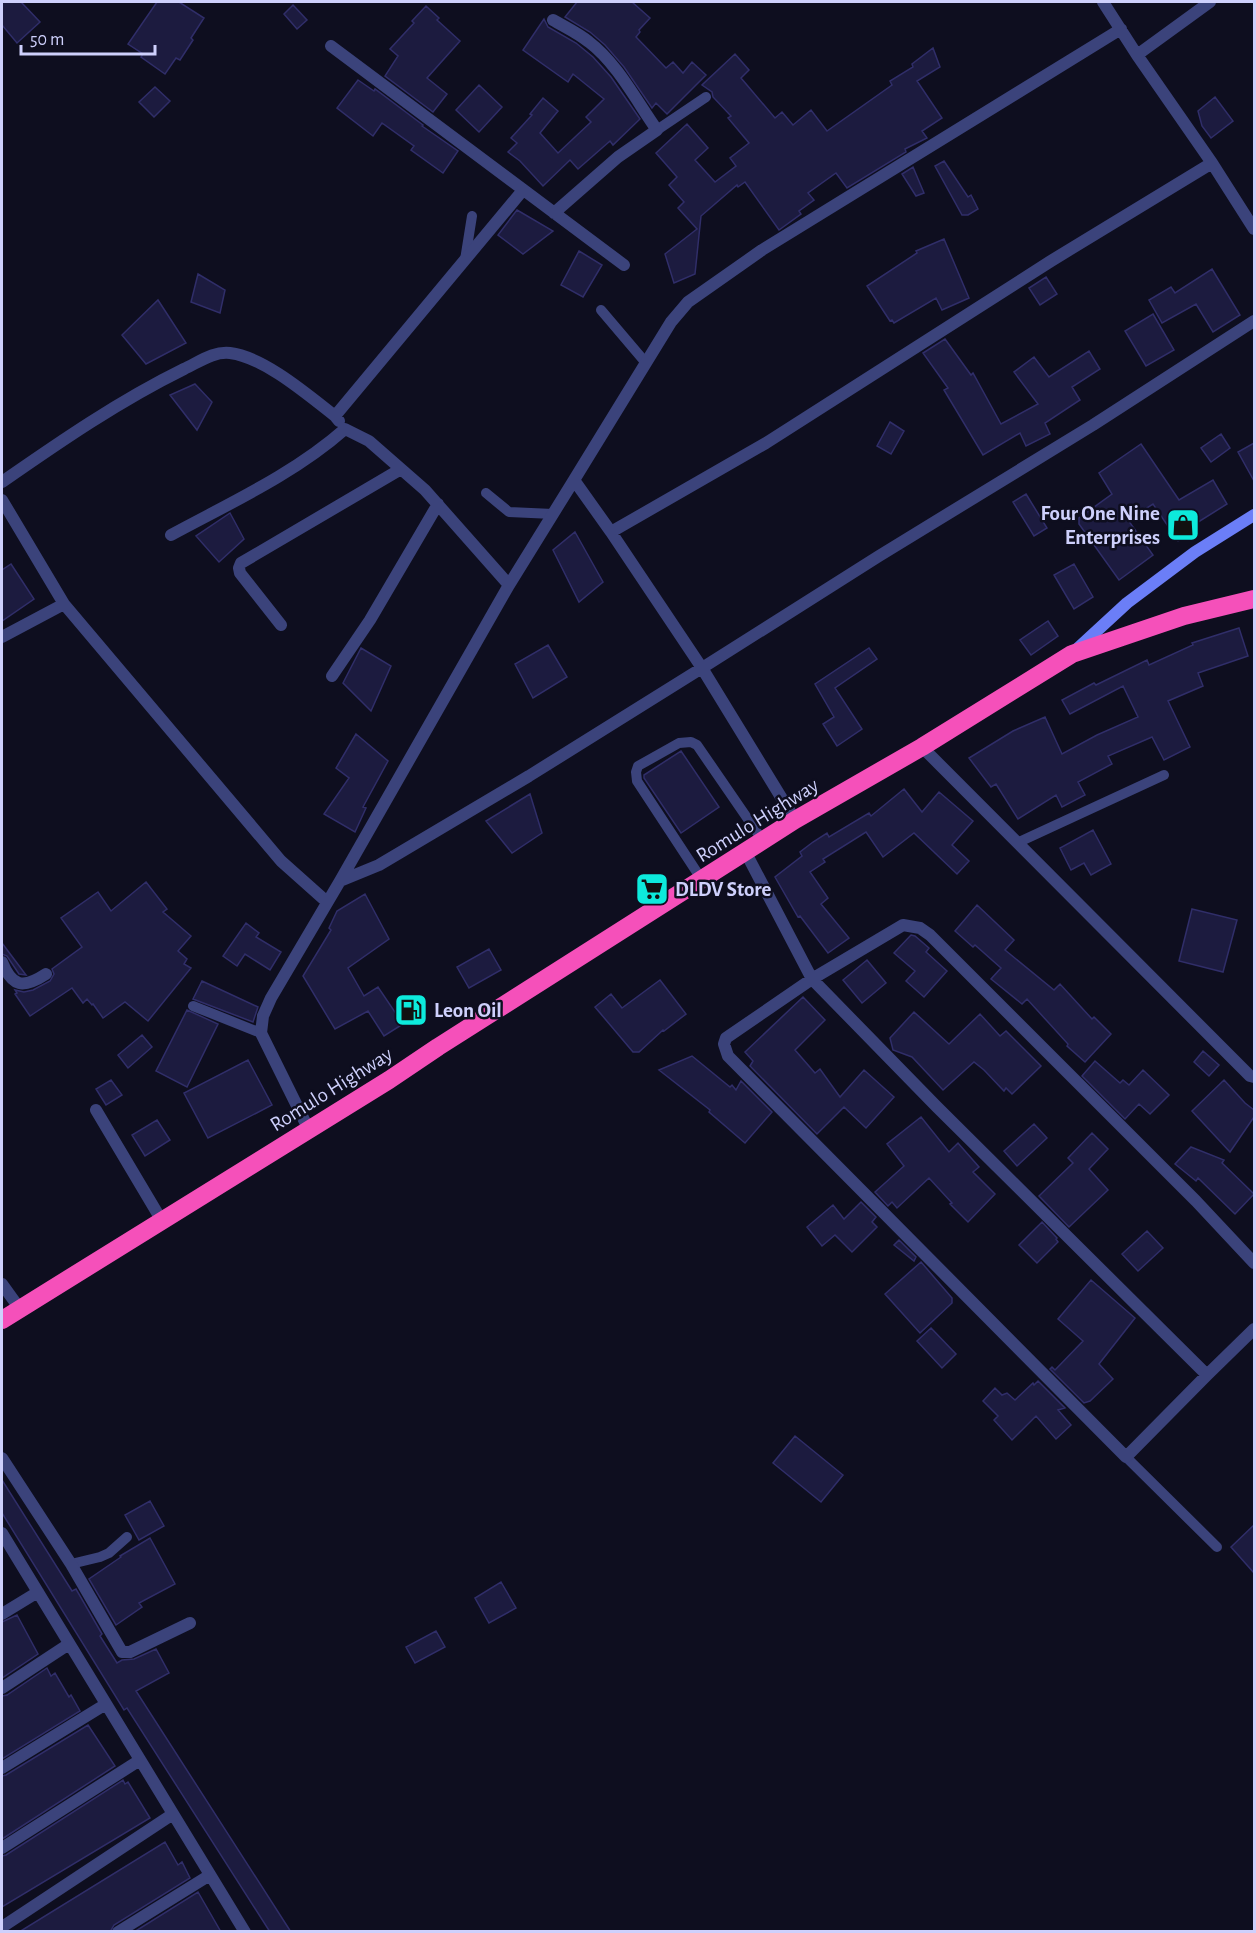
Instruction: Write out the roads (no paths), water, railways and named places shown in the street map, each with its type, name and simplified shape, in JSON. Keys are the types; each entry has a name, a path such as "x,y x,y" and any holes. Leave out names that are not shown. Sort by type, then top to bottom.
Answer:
{"highway":[{"name":"Romulo Highway","path":"2,1320 390,1080 438,1047 795,820 922,747 1071,654 1184,616 1254,600"}],"main road":[{"path":"1071,654 1136,597 1195,552 1254,515"}],"street":[{"path":"1103,2 1254,229"},
{"path":"1137,55 1210,2"},
{"path":"553,20 588,41 601,53 612,65 657,130 618,157 554,213"},
{"path":"309,1130 261,1033 271,998 509,585 672,322 688,302 762,250 1121,29"},
{"path":"331,46 624,265"},
{"path":"611,532 766,443 1051,261 1212,163"},
{"path":"335,416 523,190"},
{"path":"340,881 380,865 529,776 879,556 1093,425 1254,321"},
{"path":"2,482 73,433 146,388 215,353 237,354 262,364 306,393 335,416 345,429 369,441 438,504 509,585"},
{"path":"171,535 257,489 325,447 345,429"},
{"path":"280,625 240,573 241,563 401,469"},
{"path":"574,480 702,668 795,820"},
{"path":"2,500 64,604 281,861 327,902"},
{"path":"332,676 370,620 438,504"},
{"path":"2,638 64,604"},
{"path":"922,747 1250,1076 1254,1077"},
{"path":"746,853 812,979 937,1107 1207,1375"},
{"path":"1254,1263 1196,1201 930,935 920,928 903,925 812,979 726,1038 724,1044 728,1056 1126,1457 1254,1329"},
{"path":"2,962 11,979 21,984 33,983 46,974"},
{"path":"96,1110 162,1221"},
{"path":"2,1284 20,1309"},
{"path":"2,1458 70,1564 122,1652 130,1652 190,1623"},
{"path":"2,1533 243,1931"},
{"path":"2,1614 38,1592"},
{"path":"2,1688 69,1644"},
{"path":"2,1768 106,1704"},
{"path":"2,1848 140,1760"},
{"path":"2,1927 173,1814"},
{"path":"118,1932 210,1875"}],"lane":[{"path":"657,130 706,97"},
{"path":"465,260 472,216"},
{"path":"601,310 646,363"},
{"path":"486,493 509,512 553,513"},
{"path":"702,880 637,781 638,766 679,743 691,742 697,745 763,841"},
{"path":"1018,842 1164,775"},
{"path":"193,1006 261,1033"},
{"path":"1126,1457 1217,1547"},
{"path":"70,1564 109,1553 126,1537"}],"place":[{"name":"Four One Nine Enterprises","path":"1183,525"},
{"name":"DLDV Store","path":"652,889"},
{"name":"Leon Oil","path":"411,1010"}]}
